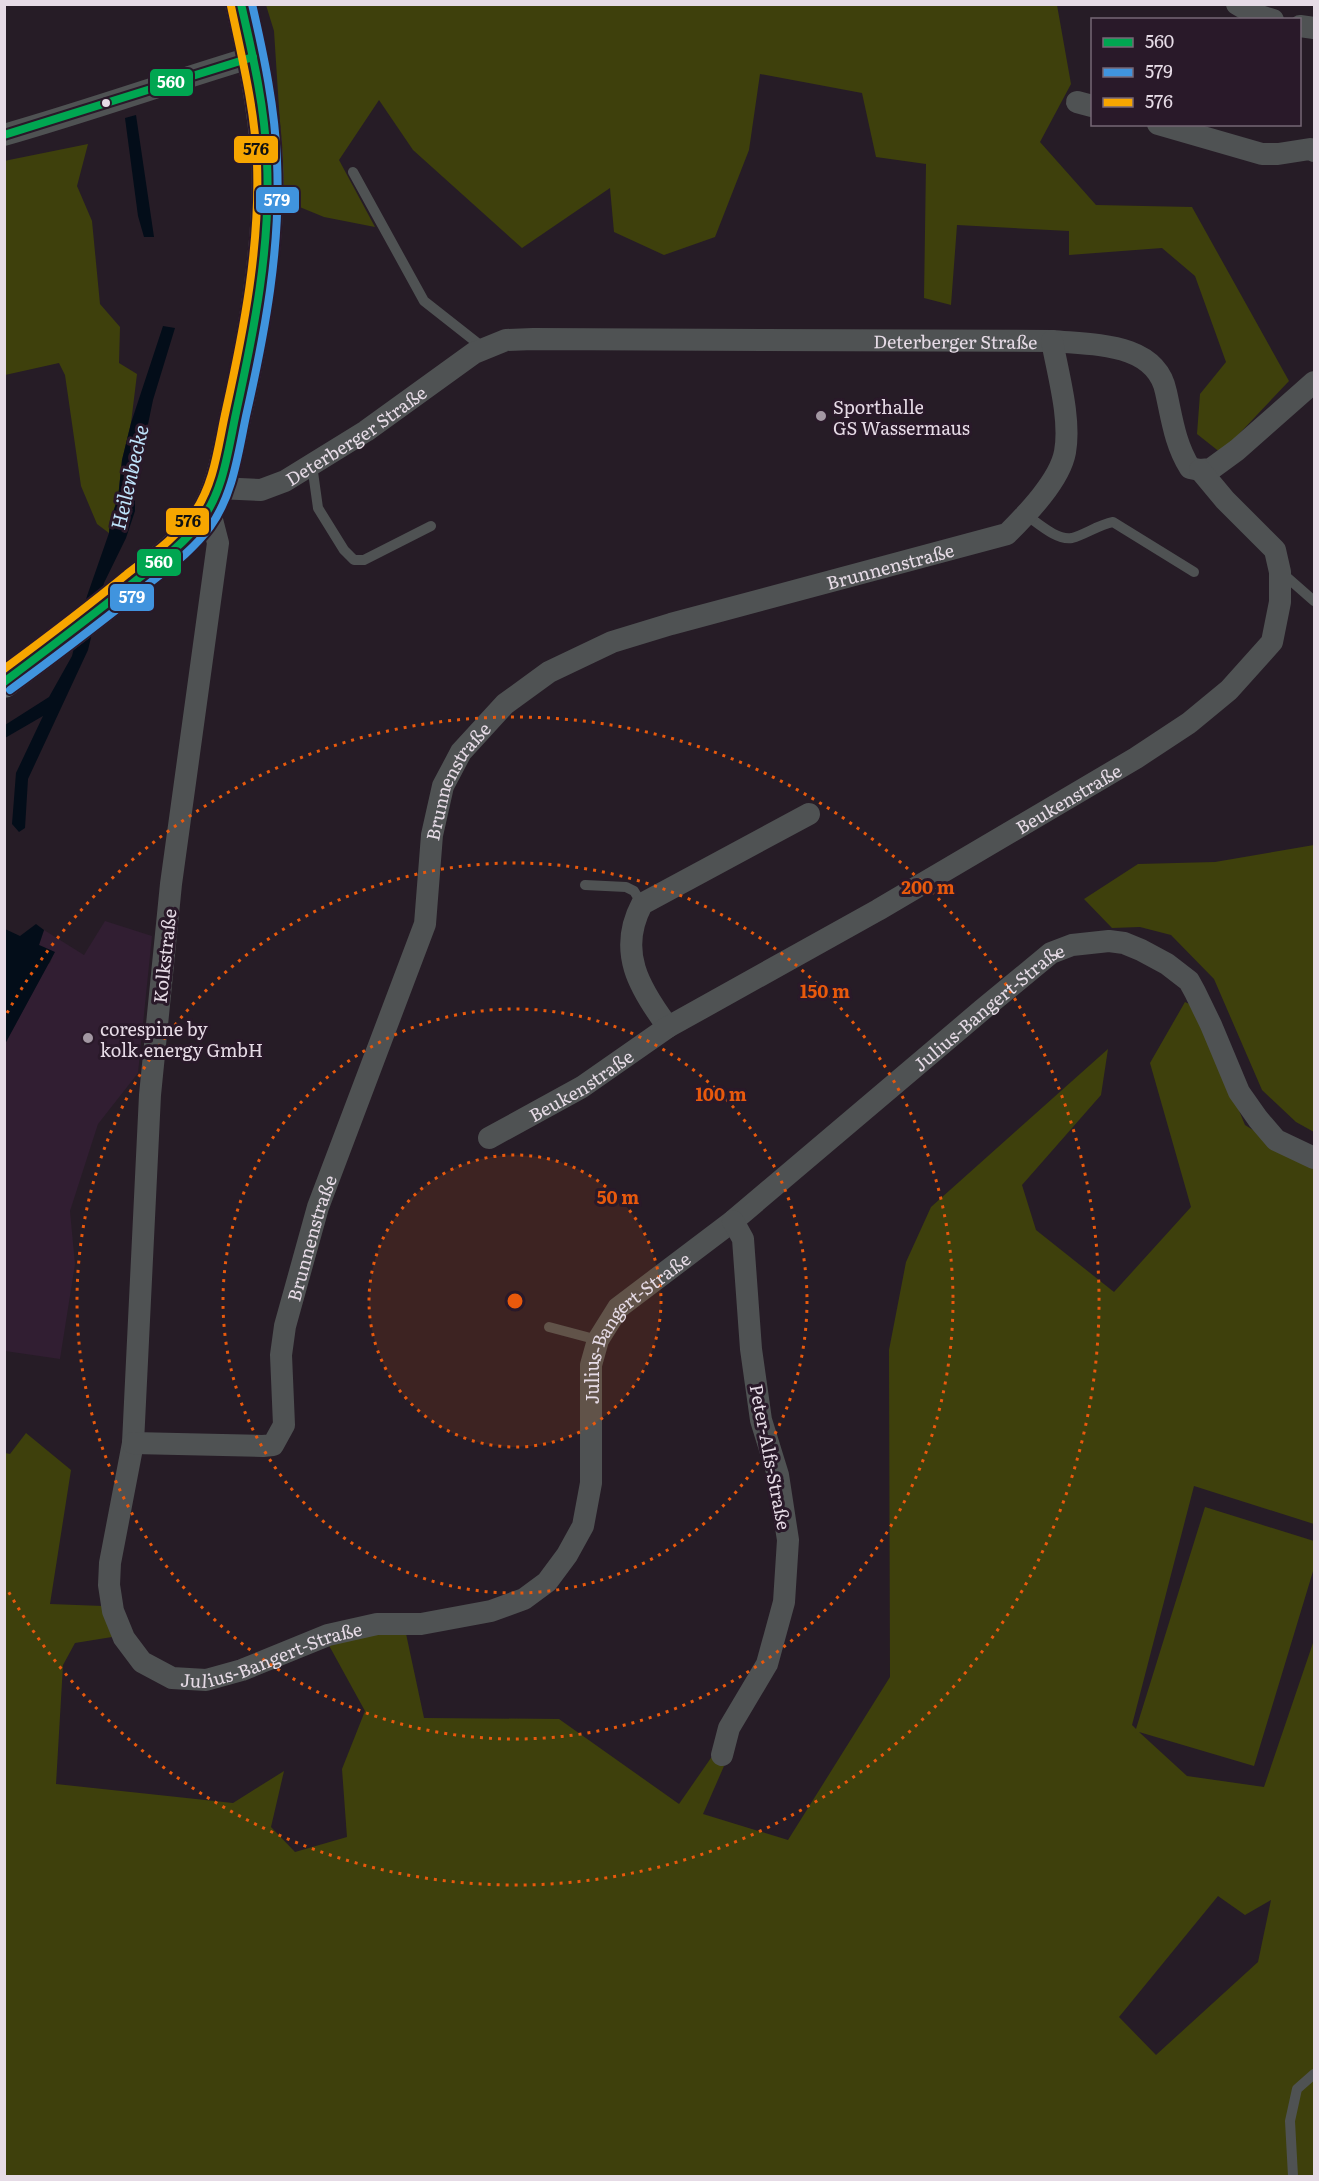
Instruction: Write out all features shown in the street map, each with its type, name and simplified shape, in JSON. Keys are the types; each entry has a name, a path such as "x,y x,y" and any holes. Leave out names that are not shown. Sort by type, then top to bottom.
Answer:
{"main road":[{"path":"4,682 103,608 184,540 213,498 238,405 251,337 266,227 267,159 253,57 242,4"}],"street":[{"path":"1237,4 1267,18"},
{"path":"4,135 86,112 167,83 253,57"},
{"path":"1165,126 1262,154 1310,149 1314,151"},
{"name":"Deterberger Straße","path":"213,498 261,490 285,481 366,431 457,365 506,340 533,339 1052,341 1100,345 1132,352 1152,364 1166,388 1180,451 1190,468 1200,470"},
{"name":"Brunnenstraße","path":"133,1443 263,1446 273,1445 278,1439 284,1425 281,1355 285,1326 318,1207 425,924 432,835 443,786 461,752 505,704 549,672 612,642 671,624 1007,534 1050,485 1065,453 1066,413 1052,341"},
{"path":"1200,470 1211,470 1237,450 1314,382"},
{"name":"Beukenstraße","path":"489,1138 582,1087 668,1026 878,910 1136,758 1189,723 1229,690 1272,642 1280,602 1280,572 1275,550 1225,500 1200,470"},
{"name":"Kolkstraße","path":"133,1443 150,1095 171,884 218,543 213,498"},
{"path":"668,1026 641,988 634,966 632,944 634,920 642,904 808,814"},
{"name":"Julius-Bangert-Straße","path":"133,1443 110,1563 109,1586 113,1611 124,1638 142,1662 172,1678 206,1680 242,1670 328,1635 376,1623 421,1623 491,1611 524,1599 547,1582 567,1555 583,1526 591,1484 591,1365 598,1340 618,1308 732,1221 1051,953 1072,945 1091,941 1124,943 1167,964 1189,981 1211,1024 1239,1092 1258,1119 1276,1140 1314,1158"},
{"name":"Peter-Alfs-Straße","path":"722,1755 729,1728 766,1664 784,1602 788,1540 778,1475 761,1420 752,1349 743,1239 732,1221"}],"lane":[{"path":"353,172 424,300 485,349"},
{"path":"312,465 318,508 344,550 354,560 364,560 431,526"},
{"path":"1026,515 1053,534 1071,538 1113,522 1194,572"},
{"path":"1280,572 1314,601"},
{"path":"585,885 626,887 634,891 642,904"},
{"path":"549,1328 598,1340"},
{"path":"1293,2176 1290,2121 1297,2089 1314,2074"}],"shaded area":[{"path":"266,5 1057,5 1071,84 1040,142 1096,205 1192,207 1289,381 1221,453 1197,434 1200,394 1226,362 1195,276 1162,248 1069,255 1069,231 957,225 951,305 924,298 926,164 876,157 862,93 760,74 749,150 715,237 664,255 614,232 610,188 522,248 413,150 379,100 339,160 375,227 324,217 285,201 274,31"},
{"path":"88,144 77,186 92,221 100,304 120,327 119,363 137,374 131,423 122,460 118,498 110,520 109,533 97,524 81,486 65,375 59,363 5,375 4,161"},
{"path":"1314,845 1314,1132 1296,1122 1262,1090 1214,979 1171,935 1140,927 1112,928 1084,899 1138,864 1215,862"},
{"path":"105,921 152,936 138,1073 98,1124 70,1211 75,1264 60,1359 5,1351 5,1044 54,952 39,945 44,930 84,955"},
{"path":"1185,1002 1196,1007 1245,1125 1305,1163 1314,1165 1314,1524 1194,1486 1132,1725 1136,1729 1205,1507 1314,1541 1314,1568 1254,1766 1139,1732 1187,1776 1264,1787 1314,1640 1314,2176 5,2176 5,1453 10,1454 26,1433 71,1470 50,1604 103,1606 112,1637 75,1643 63,1665 56,1784 233,1803 284,1771 271,1827 295,1852 347,1837 342,1769 365,1711 326,1640 405,1629 424,1718 559,1719 679,1804 713,1755 724,1766 703,1814 788,1840 890,1677 889,1350 906,1262 931,1207 1108,1049 1101,1095 1022,1185 1036,1230 1114,1292 1191,1207 1150,1063","holes":["1218,1896 1245,1915 1271,1900 1258,1962 1156,2055 1119,2017"]}],"water":[{"path":"136,115 154,237 144,237 138,216 125,118"},
{"name":"Heilenbecke","path":"163,326 175,328 153,400 135,487 135,511 126,538 104,583 88,650 28,779 25,828 19,832 12,824 16,773 43,716 5,738 5,725 49,697 72,656 87,596 109,533 110,521 118,498 122,460 131,423"},
{"path":"36,924 44,930 39,945 55,952 5,1044 5,929 20,936"}],"transit line":[{"name":"560","path":"4,682 178,546 201,521 220,483 255,320 264,256 268,193 264,121 241,4"},
{"name":"579","path":"10,690 108,616 186,553 203,536 218,515 229,488 265,322 277,225 278,193 274,121 265,63 252,4"},
{"name":"576","path":"4,669 171,539 194,513 207,489 218,450 245,318 256,225 257,163 254,123 231,6"},
{"name":"560","path":"4,135 253,57"}],"place":[{"name":"Sporthalle GS Wassermaus","path":"821,416"},
{"name":"corespine by kolk.energy GmbH","path":"88,1038"}]}
